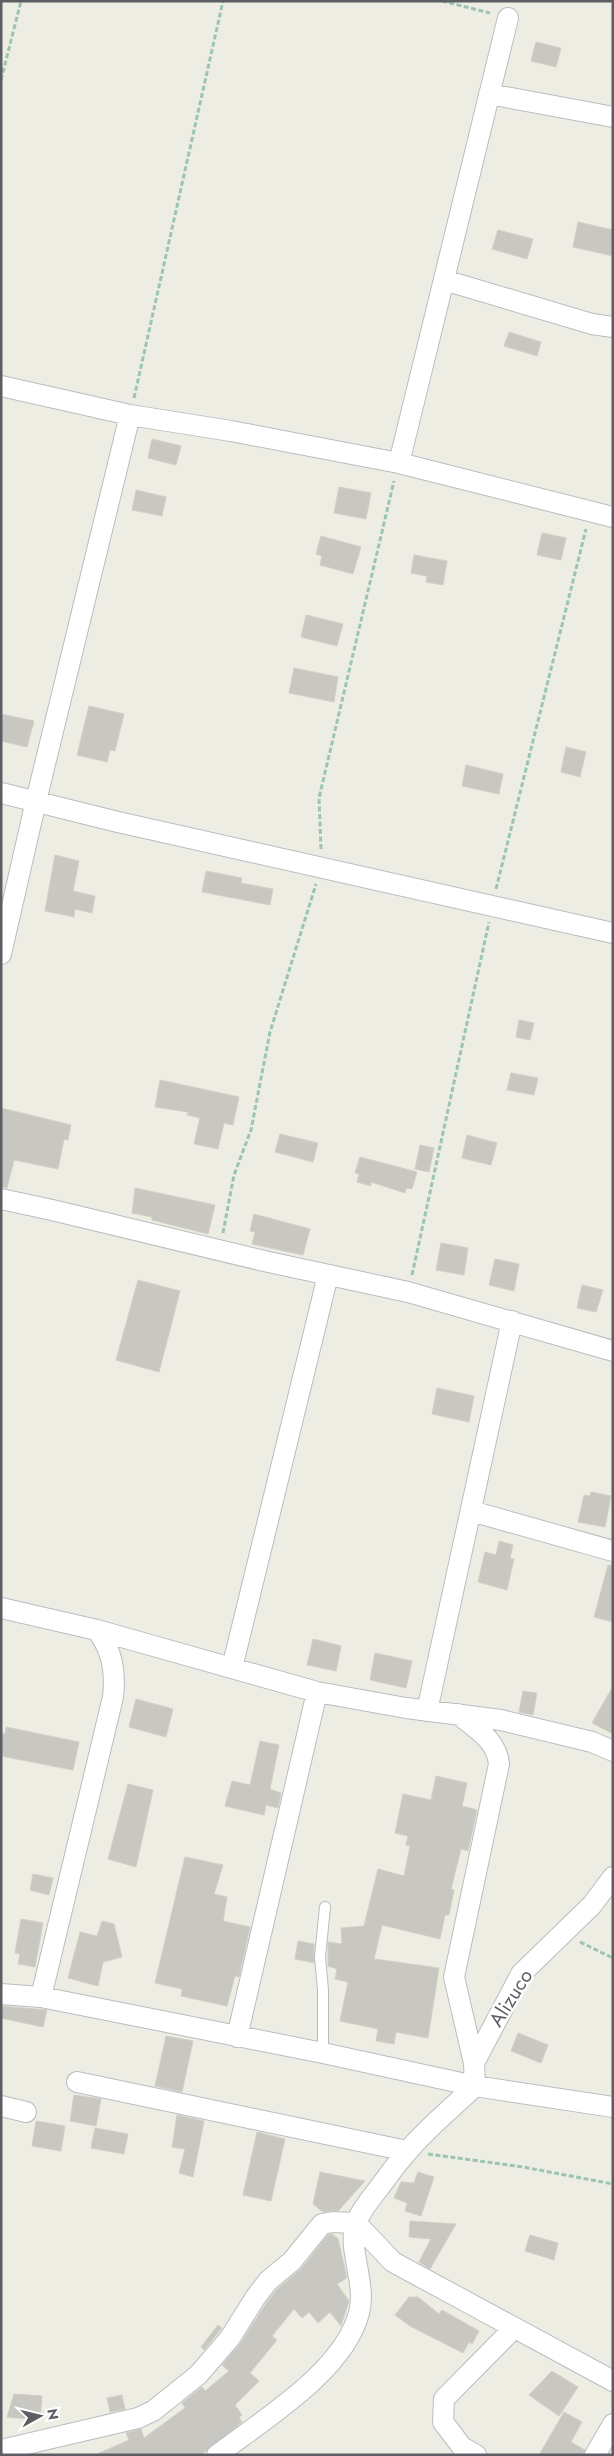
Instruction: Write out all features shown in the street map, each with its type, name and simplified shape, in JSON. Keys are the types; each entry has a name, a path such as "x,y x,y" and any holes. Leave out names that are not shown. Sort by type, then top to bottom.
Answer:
{"street":[{"path":"399,463 508,18"},
{"path":"489,94 613,118"},
{"path":"444,280 592,324 613,327"},
{"path":"1,386 130,415 231,431 399,463 613,517"},
{"path":"1,954 36,801 130,415"},
{"path":"1,793 127,824 613,933"},
{"path":"1,1199 408,1292 613,1351"},
{"path":"232,1668 328,1275"},
{"path":"427,1711 512,1322"},
{"path":"471,1511 613,1551"},
{"path":"1,1608 97,1630 317,1692 427,1711 501,1720 592,1742 613,1751"},
{"path":"41,1997 113,1697 115,1678 113,1660 107,1644 97,1630"},
{"path":"237,2036 317,1692"},
{"path":"217,2455 300,2392 331,2362 351,2332 359,2312 362,2286 355,2242 356,2223 367,2204 407,2152 475,2086 474,2063 454,1977 499,1764 498,1752 488,1738 458,1714"},
{"name":"Alizuco","path":"474,2063 521,1974 592,1905 613,1877"},
{"path":"1,1994 41,1997 323,2052 475,2086 613,2107"},
{"path":"77,2082 407,2152"},
{"path":"1,2106 26,2112"},
{"path":"1,2450 138,2418 153,2412 198,2375 230,2338 268,2281 292,2261 322,2224 333,2222 356,2223 393,2262 613,2381"},
{"path":"476,2455 462,2447 443,2422 444,2399 514,2328"},
{"path":"595,2455 613,2424"}],"lane":[{"path":"323,2052 323,1990 320,1957 325,1906"}],"path":[{"path":"1,80 21,1"},
{"path":"130,415 223,1"},
{"path":"442,1 508,18"},
{"path":"563,1934 613,1958"},
{"path":"407,2152 523,2167 613,2184"}],"building":[{"path":"536,42 561,48 556,67 531,61"},
{"path":"578,222 613,230 613,256 573,247"},
{"path":"498,230 533,239 527,259 492,249"},
{"path":"509,332 541,342 537,356 504,346"},
{"path":"152,439 181,446 176,465 148,458"},
{"path":"339,487 371,493 366,519 334,513"},
{"path":"136,490 166,497 162,516 132,510"},
{"path":"542,533 566,538 561,560 537,555"},
{"path":"321,536 361,547 353,574 320,565 322,556 316,554"},
{"path":"414,555 447,561 443,585 426,582 427,576 411,573"},
{"path":"306,615 343,624 337,646 301,637"},
{"path":"294,668 338,677 334,702 289,693"},
{"path":"89,706 124,714 115,751 110,750 107,762 77,755"},
{"path":"1,714 34,721 27,747 1,741"},
{"path":"566,747 586,752 580,777 561,772"},
{"path":"466,765 503,774 499,794 462,786"},
{"path":"55,855 79,861 73,891 95,896 92,913 75,909 74,917 45,911"},
{"path":"206,871 242,878 241,883 273,889 270,905 202,892"},
{"path":"519,1020 534,1023 530,1040 516,1037"},
{"path":"511,1073 538,1078 534,1095 507,1090"},
{"path":"160,1080 239,1097 233,1125 224,1123 218,1149 194,1144 200,1118 187,1115 188,1112 155,1107"},
{"path":"1,1108 71,1125 68,1140 64,1139 58,1169 14,1160 7,1188 1,1187"},
{"path":"280,1134 318,1143 313,1162 275,1152"},
{"path":"467,1135 497,1143 491,1165 462,1158"},
{"path":"420,1145 434,1148 429,1172 415,1169"},
{"path":"360,1157 417,1172 412,1189 406,1188 405,1193 371,1182 371,1186 357,1182 359,1174 355,1173"},
{"path":"135,1188 215,1205 208,1234 132,1213"},
{"path":"254,1214 310,1229 303,1255 252,1244 255,1232 250,1231"},
{"path":"441,1243 468,1248 464,1275 436,1270"},
{"path":"495,1259 519,1264 514,1291 489,1285"},
{"path":"138,1280 180,1291 159,1372 116,1360"},
{"path":"582,1285 603,1290 596,1312 577,1308"},
{"path":"437,1388 474,1396 469,1422 432,1414"},
{"path":"591,1492 611,1496 605,1527 578,1522 584,1495 590,1496"},
{"path":"499,1541 513,1545 510,1558 514,1559 507,1590 478,1582 485,1552 496,1555"},
{"path":"608,1565 613,1566 613,1622 594,1617"},
{"path":"313,1639 341,1646 336,1671 307,1665"},
{"path":"375,1653 412,1661 406,1688 370,1680"},
{"path":"613,1686 613,1734 592,1723"},
{"path":"523,1691 537,1693 533,1715 519,1712"},
{"path":"136,1699 173,1709 166,1737 129,1727"},
{"path":"6,1727 79,1742 73,1770 1,1756 1,1733 5,1734"},
{"path":"260,1741 279,1745 270,1789 281,1793 278,1808 266,1805 264,1815 225,1806 232,1781 250,1785"},
{"path":"436,1776 467,1783 462,1806 477,1810 468,1851 461,1849 451,1889 454,1890 449,1915 445,1915 440,1939 382,1925 374,1959 439,1968 428,2038 396,2032 394,2044 376,2041 378,2029 340,2021 348,1982 335,1979 337,1969 328,1966 328,1942 342,1944 341,1928 364,1926 378,1869 404,1876 410,1846 406,1845 408,1836 395,1833 403,1794 431,1800"},
{"path":"128,1784 153,1790 136,1867 108,1859"},
{"path":"185,1857 223,1865 214,1894 227,1897 223,1921 250,1927 239,1977 235,1976 227,2006 181,1996 182,1989 155,1983"},
{"path":"33,1874 53,1878 49,1895 30,1890"},
{"path":"21,1919 43,1923 35,1967 18,1964 20,1954 15,1953"},
{"path":"102,1921 114,1924 122,1957 103,1962 98,1986 68,1978 80,1932 97,1936"},
{"path":"298,1941 314,1944 314,1963 295,1959"},
{"path":"1,2006 47,2010 43,2027 1,2018"},
{"path":"518,2033 548,2045 541,2063 511,2051"},
{"path":"166,2036 193,2041 182,2092 155,2086"},
{"path":"74,2095 101,2099 96,2126 70,2121"},
{"path":"177,2115 204,2121 193,2177 179,2173 185,2149 172,2147"},
{"path":"36,2121 65,2126 61,2151 32,2146"},
{"path":"95,2128 128,2134 124,2154 91,2148"},
{"path":"257,2132 285,2139 271,2201 243,2195"},
{"path":"320,2172 365,2181 339,2210 323,2212 313,2204"},
{"path":"418,2172 434,2177 421,2216 405,2211 407,2203 394,2198 401,2182 414,2183"},
{"path":"410,2221 456,2224 430,2269 419,2262 431,2239 409,2237"},
{"path":"332,2234 338,2239 347,2278 337,2284 349,2301 341,2326 330,2312 318,2323 309,2312 302,2318 294,2309 272,2336 277,2340 250,2373 259,2381 235,2405 242,2415 239,2417 242,2422 201,2455 95,2455 129,2440 126,2433 141,2429 144,2438 185,2408 182,2403 202,2387 205,2391 229,2371 222,2365 240,2344 277,2289 301,2269 328,2235"},
{"path":"530,2235 558,2243 554,2260 525,2251"},
{"path":"409,2297 418,2297 439,2314 442,2310 479,2331 472,2344 469,2342 463,2353 410,2326 395,2315"},
{"path":"218,2325 222,2328 204,2350 201,2347"},
{"path":"552,2371 578,2387 559,2416 529,2395"},
{"path":"14,2394 42,2396 40,2420 7,2417"},
{"path":"122,2395 125,2409 110,2412 107,2398"},
{"path":"564,2412 582,2422 571,2442 585,2450 583,2455 539,2455"}]}
